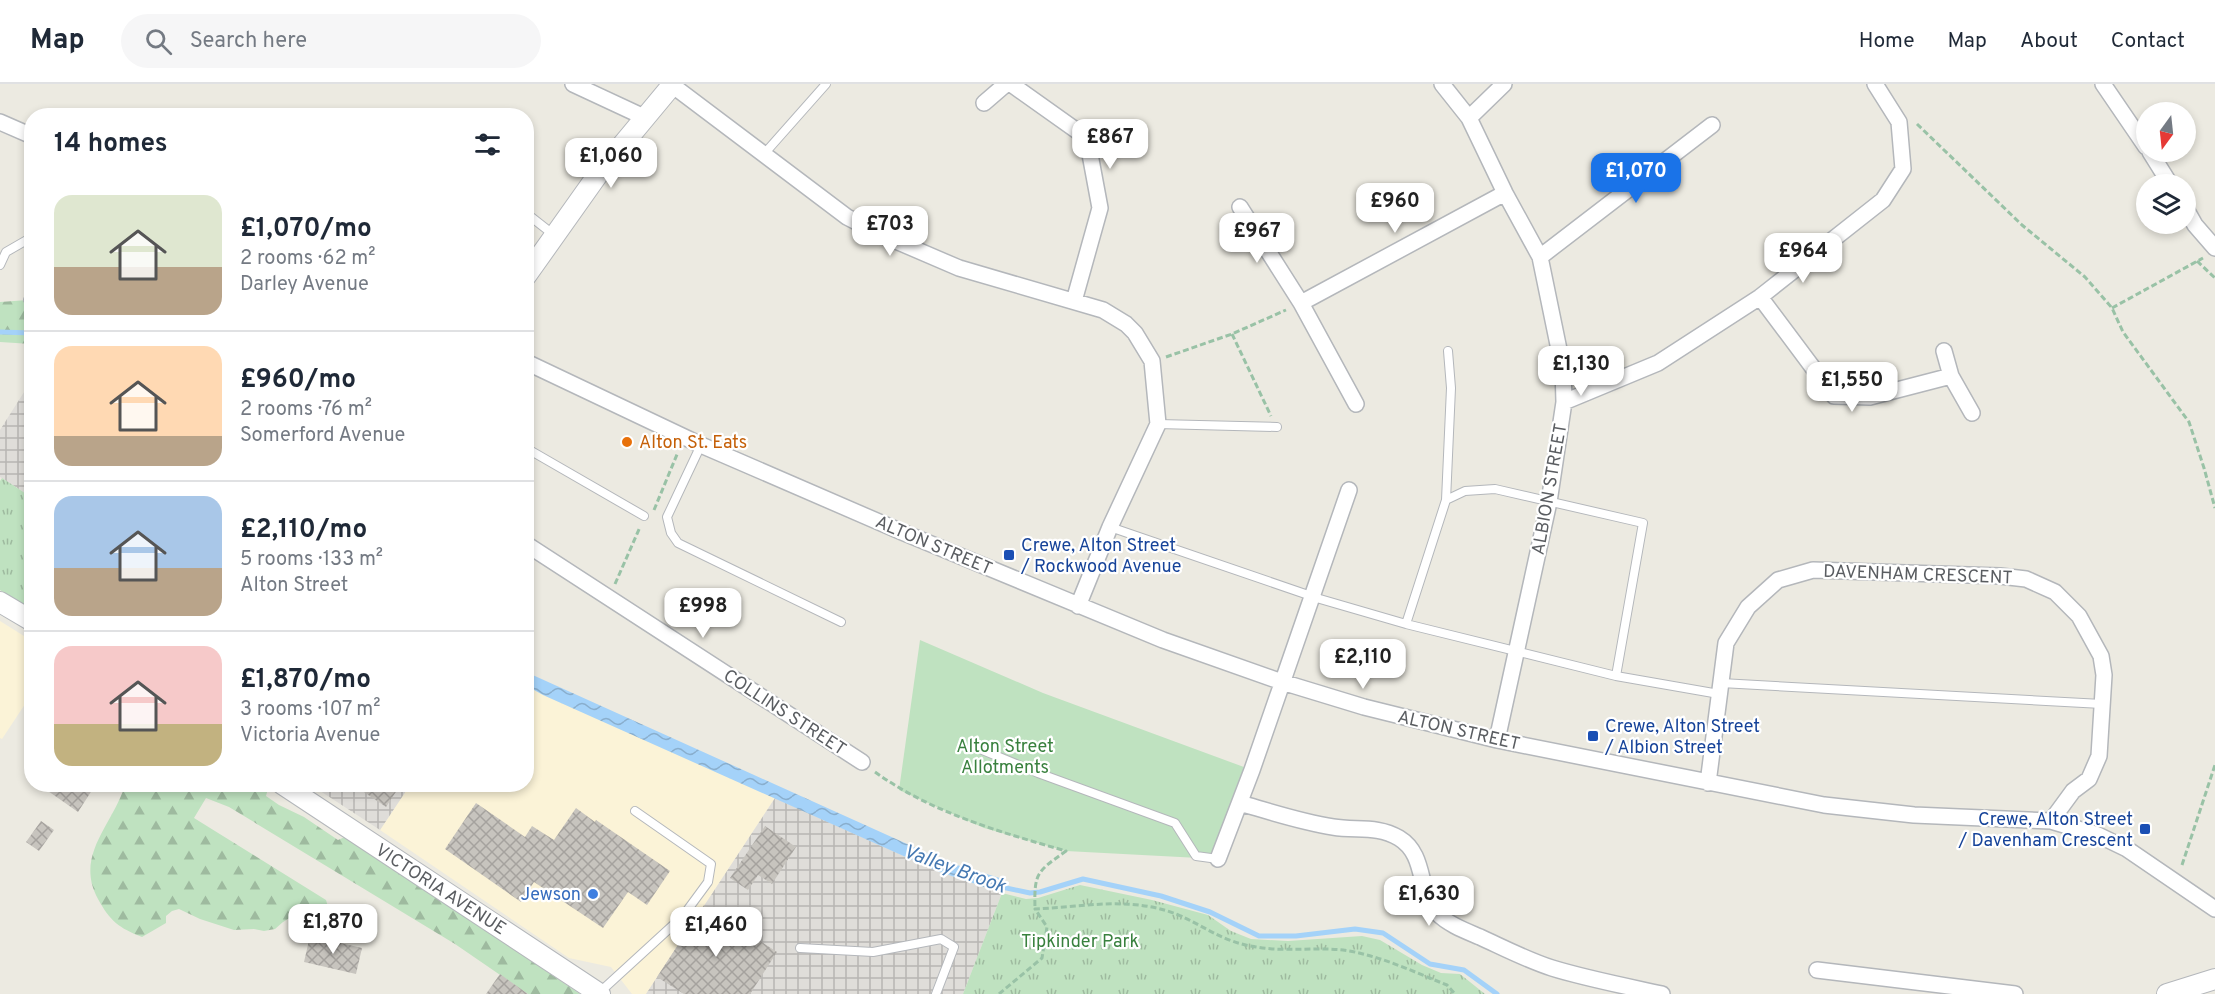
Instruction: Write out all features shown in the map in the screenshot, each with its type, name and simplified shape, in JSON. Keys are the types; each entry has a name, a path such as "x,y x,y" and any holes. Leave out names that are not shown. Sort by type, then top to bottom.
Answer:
{"street":[{"path":"573,84 646,118"},
{"path":"534,265 599,173 673,84 847,217 882,235 959,268 1103,310 1126,324 1143,344 1152,361 1158,424 1110,527 1078,606"},
{"path":"984,104 1006,84"},
{"path":"1011,84 1087,138 1100,208 1074,301"},
{"name":"ALBION STREET","path":"1442,84 1469,118 1505,193 1540,257 1563,369 1564,402 1549,502 1497,740"},
{"path":"1469,118 1504,84"},
{"path":"1564,402 1658,363 1760,297 1883,200 1903,169 1899,122 1875,84"},
{"path":"2103,84 2136,132"},
{"path":"0,122 24,132"},
{"path":"1540,257 1712,125"},
{"path":"1301,303 1505,193"},
{"path":"1240,207 1301,303 1356,404"},
{"path":"2196,227 2210,252"},
{"path":"1760,297 1834,396 1870,397 1951,376"},
{"path":"1944,351 1951,376 1972,413"},
{"name":"ALTON STREET","path":"534,366 701,444 1078,606 1217,660 1282,682 1364,707 1497,740 1824,805 1914,816 2051,821 2098,835 2127,849 2215,909"},
{"path":"1218,859 1240,803 1349,490"},
{"name":"COLLINS STREET","path":"534,549 862,762"},
{"name":"DAVENHAM CRESCENT","path":"1708,783 1726,643 1748,607 1778,580 1813,570 2000,576 2026,579 2055,592 2079,616 2101,657 2104,675 2099,756 2089,778 2073,791 2051,821"},
{"path":"0,602 24,616"},
{"name":"VICTORIA AVENUE","path":"294,792 599,993"},
{"path":"1240,803 1313,824 1335,828 1376,829 1390,833 1402,840 1413,851 1419,863 1430,903 1449,922 1551,968 1662,994"},
{"path":"1817,970 2015,994"},
{"path":"2167,994 2215,980"}],"lane":[{"path":"764,154 826,84"},
{"path":"534,219 555,236"},
{"path":"0,265 6,252 24,242"},
{"path":"1406,624 1446,500 1451,387 1448,351"},
{"path":"1158,424 1277,428"},
{"path":"701,444 668,517 671,533 678,543 841,622"},
{"path":"534,453 645,516"},
{"path":"1446,500 1466,491 1495,489 1642,523 1616,676"},
{"path":"1110,527 1312,596 1406,624 1616,676 1720,689 2102,704"},
{"path":"975,747 1038,773 1175,823 1196,856 1218,859"},
{"path":"599,993 667,932 708,882 711,864 635,811"},
{"path":"800,948 873,952 941,939 954,947 936,994"}],"path":[{"path":"1917,124 2022,225 2085,278 2112,308 2123,332 2189,423 2215,508"},
{"path":"2112,308 2210,252"},
{"path":"2197,261 2215,278"},
{"path":"1152,361 1232,334 1301,303"},
{"path":"1232,334 1277,428"},
{"path":"609,598 645,516 653,513 684,436"},
{"path":"862,762 899,790 984,828 1066,851 1040,870 1034,884 1035,909 1047,927 1042,958 999,994"},
{"path":"2176,881 2215,765"},
{"path":"1035,909 1111,902 1146,906 1175,914 1219,937 1256,948 1316,948 1369,956 1447,985 1455,994"}],"shaded area":[{"path":"24,392 24,492 0,477 0,430"},
{"path":"0,621 24,636 24,706 2,739 0,738"},
{"name":"Jewson","path":"534,689 775,798 646,994 632,994 611,967 569,958 380,830 405,792 534,792"},
{"path":"322,792 405,792 380,830"},
{"path":"775,798 937,871 1002,893 963,994 646,994"}],"green space":[{"path":"24,300 24,344 0,342 0,302"},
{"path":"2,478 24,492 24,608 0,590 0,481"},
{"name":"Alton Street Allotments","path":"920,640 1043,693 1252,770 1218,859 1066,851 984,828 899,790"},
{"path":"122,792 267,792 266,796 279,805 304,817 338,840 347,836 580,994 528,994 455,944 229,807 206,798 194,818 326,900 329,910 301,911 275,929 264,931 234,930 200,919 179,909 166,916 166,923 142,937 134,934 116,923 102,907 92,883 90,868 98,840"},
{"name":"Tipkinder Park","path":"1080,885 1152,900 1208,915 1231,931 1251,939 1288,941 1362,936 1380,940 1422,965 1441,973 1460,974 1485,994 963,994 1002,893 1026,899 1038,898"}],"water":[{"path":"534,676 947,862 1003,879 1002,893 937,871 534,690"}],"building":[{"path":"49,792 91,792 78,812"},
{"path":"364,792 396,792 386,807"},
{"path":"476,803 525,837 532,826 554,840 576,808 670,871 647,905 628,892 603,928 534,882 521,902 445,849"},
{"path":"41,821 54,830 39,851 26,842"},
{"path":"765,826 796,847 772,884 758,875 748,890 730,878"},
{"path":"704,905 777,952 750,994 684,994 657,977"},
{"path":"310,936 362,948 356,974 304,962"},
{"path":"500,974 528,994 486,994"}],"waterway":[{"name":"Valley Brook","path":"0,332 24,333"},
{"name":"Valley Brook","path":"997,886 1030,893 1083,879 1161,896 1210,912 1259,936 1296,936 1355,929 1383,933 1430,964 1464,970 1497,994"}],"place":[{"name":"Alton St. Eats","path":"627,442"},
{"name":"Crewe, Alton Street / Rockwood Avenue","path":"1009,555"},
{"name":"Crewe, Alton Street / Albion Street","path":"1593,736"},
{"name":"Crewe, Alton Street / Davenham Crescent","path":"2145,829"},
{"name":"Jewson","path":"593,894"}]}
